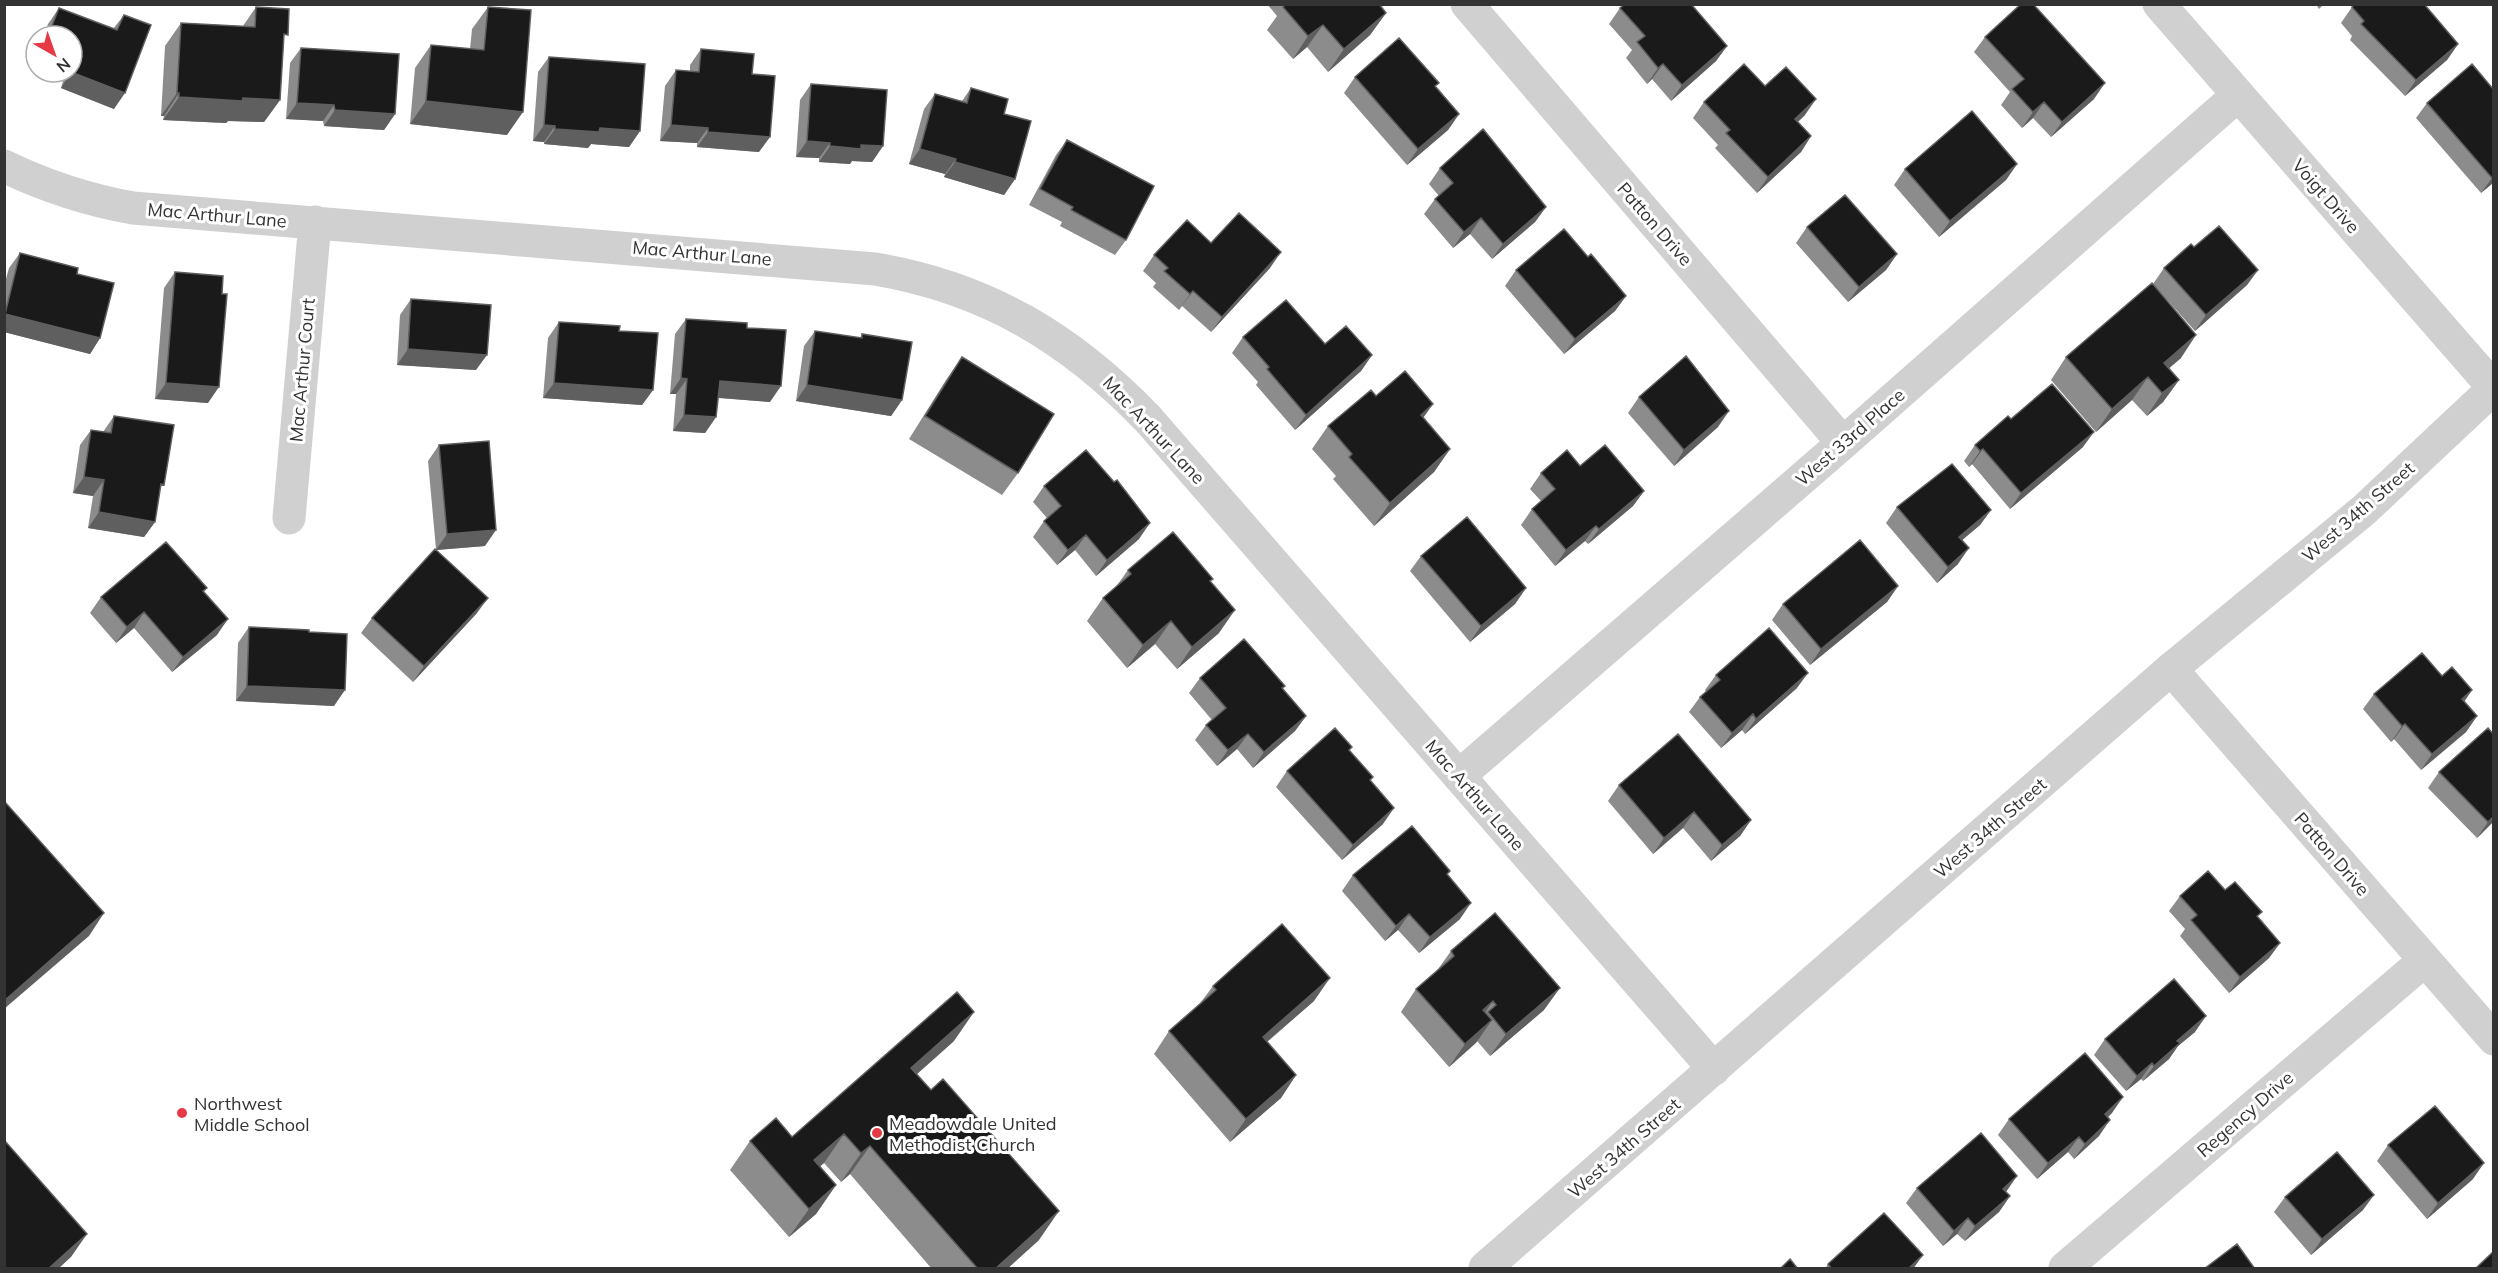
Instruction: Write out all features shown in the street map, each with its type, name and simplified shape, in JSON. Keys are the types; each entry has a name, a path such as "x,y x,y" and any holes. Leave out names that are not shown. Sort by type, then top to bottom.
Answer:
{"street":[{"name":"Patton Drive","path":"1467,4 1843,443"},
{"name":"Voigt Drive","path":"2159,4 2493,388"},
{"name":"West 33rd Place","path":"1459,776 1843,443 2238,95"},
{"name":"Mac Arthur Lane","path":"4,166 41,183 114,205 171,212 875,268 948,286 1000,307 1066,345 1122,393 1148,419 1714,1069"},
{"name":"Mac Arthur Court","path":"289,518 315,222"},
{"name":"West 34th Street","path":"1485,1269 2171,669 2364,510 2493,388"},
{"name":"Patton Drive","path":"2171,669 2493,1039"},
{"name":"Regency Drive","path":"2065,1269 2425,960"}],"building":[{"path":"1286,4 1379,4 1386,13 1344,49 1323,25 1308,36 1283,7"},
{"path":"1625,4 1691,4 1727,46 1682,85 1663,64 1658,68 1637,42 1645,36 1620,8"},
{"path":"2021,4 2033,4 2105,83 2062,122 2044,102 2033,112 2012,89 2024,79 1985,37"},
{"path":"2355,4 2424,4 2458,44 2416,80 2361,24 2364,21 2352,7"},
{"path":"256,7 289,9 288,35 284,34 280,100 243,98 242,101 179,97 177,93 181,23 255,27"},
{"path":"488,7 531,10 523,112 426,101 431,45 484,50"},
{"path":"59,8 117,30 124,15 151,25 125,93 84,77 84,24 53,24"},
{"path":"1399,38 1439,83 1435,86 1459,114 1418,149 1355,77"},
{"path":"301,48 399,54 395,114 335,110 334,105 297,103"},
{"path":"701,49 754,54 752,74 775,76 770,137 708,132 708,128 671,125 676,70 699,72"},
{"path":"549,57 645,64 640,131 600,128 599,132 555,129 555,126 544,125"},
{"path":"1744,64 1765,86 1786,67 1816,99 1795,119 1811,136 1768,177 1726,133 1730,130 1704,102"},
{"path":"2472,64 2493,89 2492,178 2427,103"},
{"path":"811,84 887,90 883,146 861,145 861,149 807,141"},
{"path":"971,88 1008,99 1004,114 1031,121 1015,179 955,162 956,159 920,149 935,94 967,103"},
{"path":"1972,111 2017,164 1950,221 1905,169"},
{"path":"1483,129 1546,207 1503,244 1481,218 1464,232 1435,199 1453,183 1440,168"},
{"path":"1067,140 1154,186 1126,240 1071,210 1073,207 1040,189"},
{"path":"1845,195 1897,254 1859,287 1807,227"},
{"path":"1239,213 1281,252 1222,317 1193,291 1190,294 1164,271 1168,268 1154,255 1187,220 1211,243"},
{"path":"2219,226 2258,270 2206,315 2164,268 2191,244 2194,247"},
{"path":"1564,229 1588,257 1591,254 1626,296 1575,339 1516,270"},
{"path":"20,253 78,268 77,274 114,283 100,338 5,314"},
{"path":"175,272 223,276 222,294 227,294 219,387 166,383"},
{"path":"2152,283 2196,335 2164,363 2179,380 2162,393 2148,377 2112,409 2066,357"},
{"path":"411,299 491,305 487,355 408,349"},
{"path":"1286,300 1325,344 1346,326 1372,355 1306,415 1243,337"},
{"path":"686,319 747,323 747,328 786,330 781,386 720,381 716,417 684,415 687,379 681,378"},
{"path":"559,322 620,326 619,331 658,333 653,390 554,383"},
{"path":"815,331 862,338 862,334 912,342 902,400 807,385"},
{"path":"1686,356 1729,411 1684,450 1639,397"},
{"path":"962,357 1054,414 1018,473 925,416"},
{"path":"1405,371 1433,404 1421,415 1450,449 1390,503 1349,457 1352,454 1328,426 1371,390 1376,396"},
{"path":"2052,384 2094,432 2021,493 1983,449 1980,451 1975,445 2008,416 2011,419"},
{"path":"114,416 174,425 155,522 99,512 104,480 84,477 91,430 111,433"},
{"path":"489,441 496,530 447,534 439,445"},
{"path":"1605,445 1644,491 1599,529 1596,526 1566,550 1532,509 1555,489 1541,473 1567,450 1580,466"},
{"path":"1086,450 1114,482 1117,480 1150,523 1107,560 1086,535 1068,550 1044,521 1061,506 1044,486"},
{"path":"1952,464 1991,510 1959,537 1969,548 1948,567 1897,507"},
{"path":"1467,517 1526,588 1481,626 1421,556"},
{"path":"1173,532 1213,579 1210,581 1235,610 1192,647 1171,621 1143,645 1103,598 1131,574 1128,570"},
{"path":"1860,540 1898,586 1821,649 1783,604"},
{"path":"166,542 207,588 203,591 228,619 183,657 144,612 127,627 101,597"},
{"path":"435,549 488,598 424,666 372,618"},
{"path":"249,627 347,634 345,690 247,686"},
{"path":"1769,628 1808,673 1756,719 1753,714 1732,733 1700,697 1720,680 1716,675"},
{"path":"1244,639 1285,686 1282,688 1306,716 1264,752 1248,734 1228,750 1206,725 1226,708 1200,678"},
{"path":"2422,653 2442,676 2452,667 2472,690 2462,699 2477,716 2432,754 2405,724 2402,726 2374,694"},
{"path":"1335,728 1352,747 1349,750 1373,777 1370,780 1394,808 1353,845 1287,771"},
{"path":"2488,728 2493,734 2493,817 2488,822 2439,772"},
{"path":"1678,734 1751,820 1722,845 1694,812 1664,838 1619,785"},
{"path":"4,801 104,913 4,1001"},
{"path":"1412,826 1450,871 1447,874 1471,903 1430,937 1409,914 1396,926 1353,875"},
{"path":"2208,871 2225,890 2235,882 2262,912 2257,916 2280,943 2240,977 2191,920 2197,915 2180,896"},
{"path":"1495,913 1560,988 1506,1034 1488,1012 1496,1005 1493,1001 1483,1010 1492,1020 1465,1044 1416,989 1454,956 1451,951"},
{"path":"1282,924 1330,978 1263,1037 1296,1075 1246,1119 1169,1031 1216,990 1213,986"},
{"path":"2174,979 2206,1016 2177,1041 2180,1043 2154,1066 2152,1063 2137,1076 2105,1039"},
{"name":"Meadowdale United Methodist Church","path":"957,992 974,1012 911,1068 931,1090 943,1079 1059,1211 995,1269 978,1269 870,1146 861,1153 844,1134 814,1160 836,1185 809,1209 750,1141 776,1118 792,1137"},
{"path":"2085,1053 2123,1097 2105,1114 2110,1120 2085,1144 2079,1137 2048,1163 2009,1119"},
{"path":"2435,1106 2484,1163 2438,1203 2388,1145"},
{"path":"1981,1133 2017,1176 2003,1189 2010,1196 1975,1226 1968,1218 1954,1231 1917,1188"},
{"path":"4,1140 87,1234 48,1269 4,1269"},
{"path":"2337,1152 2374,1195 2322,1239 2285,1197"},
{"path":"1884,1213 1923,1255 1908,1269 1832,1269 1828,1264"},
{"path":"2237,1244 2255,1269 2204,1269"},
{"path":"2493,1252 2493,1269 2476,1269 2476,1268"},
{"path":"1790,1259 1798,1269 1780,1269"}],"place":[{"name":"Northwest Middle School","path":"182,1113"},
{"name":"Meadowdale United Methodist Church","path":"877,1133"}]}
